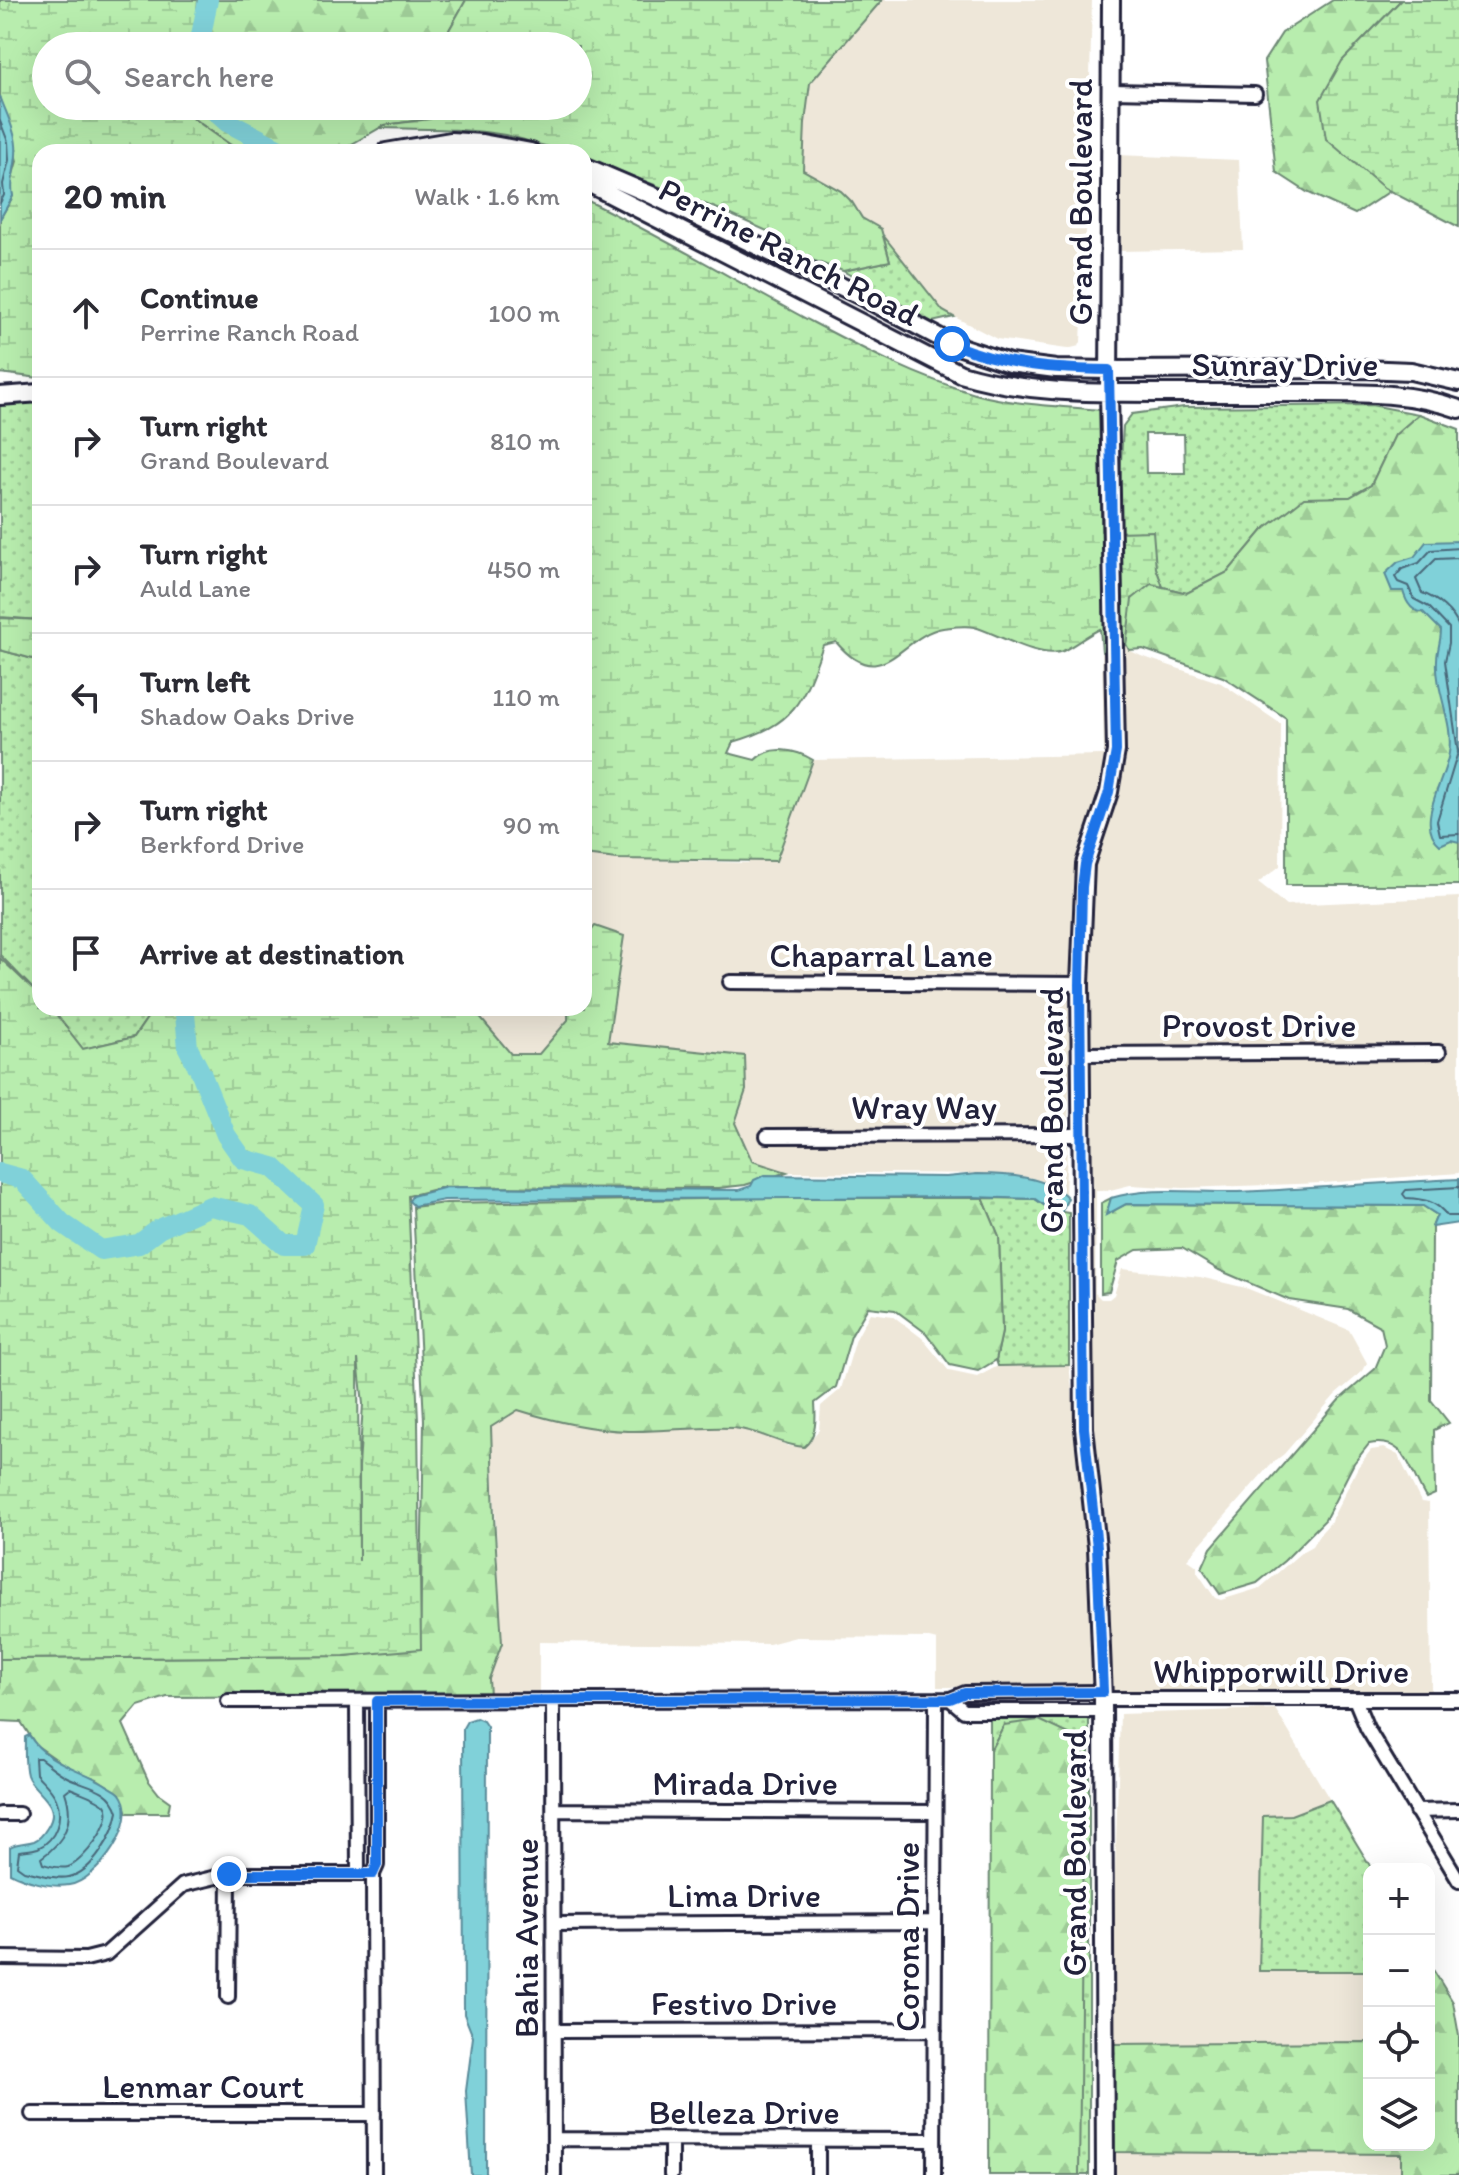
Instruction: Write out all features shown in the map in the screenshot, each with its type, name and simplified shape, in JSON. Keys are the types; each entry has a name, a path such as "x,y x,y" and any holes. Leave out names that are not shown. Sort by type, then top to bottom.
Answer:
{"street":[{"name":"Grand Boulevard","path":"1105,2175 1103,1701 1097,1547 1084,1428 1080,984 1085,864 1109,792 1116,751 1109,393 1111,0"},
{"path":"1112,91 1255,94"},
{"path":"433,144 451,141 486,144"},
{"name":"Perrine Ranch Road","path":"592,169 654,196 976,354 1009,363 1056,369 1109,370"},
{"name":"Perrine Ranch Road","path":"592,185 961,374 992,383 1037,390 1109,393"},
{"name":"Sunray Drive","path":"1109,370 1362,369 1411,371 1459,382"},
{"name":"Sunray Drive","path":"1109,393 1381,393 1433,400 1459,409"},
{"path":"0,396 32,394"},
{"name":"Chaparral Lane","path":"730,982 1080,984"},
{"name":"Provost Drive","path":"1080,1054 1439,1052"},
{"name":"Wray Way","path":"767,1136 1081,1135"},
{"path":"228,1701 950,1699 965,1693 1103,1701"},
{"name":"Corona Drive","path":"934,2175 936,1699"},
{"path":"950,1699 964,1711 1103,1701"},
{"path":"1355,1699 1367,1728 1459,1881"},
{"name":"Whipporwill Drive","path":"1103,1701 1459,1699"},
{"name":"Bahia Avenue","path":"553,1700 554,2175"},
{"path":"357,1701 358,1874"},
{"path":"374,2175 373,1874 377,1865 377,1701"},
{"name":"Mirada Drive","path":"554,1810 935,1812"},
{"path":"1416,1811 1459,1810"},
{"path":"0,1814 19,1814"},
{"path":"0,1958 86,1959 106,1954 183,1885 229,1874 373,1874"},
{"path":"228,1997 229,1874"},
{"name":"Lima Drive","path":"554,1924 935,1922"},
{"name":"Festivo Drive","path":"554,2031 935,2030"},
{"name":"Lenmar Court","path":"32,2114 374,2114"},
{"name":"Belleza Drive","path":"554,2139 934,2140"},
{"path":"671,2139 671,2175"},
{"path":"818,2140 818,2175"}],"shaded area":[{"path":"882,0 1092,0 1086,229 1079,346 1067,349 997,339 943,311 889,244 881,229 862,218 853,202 803,170 810,83"},
{"path":"1117,155 1239,160 1243,249 1116,251"},
{"path":"1126,645 1141,656 1221,683 1281,724 1280,866 1258,883 1286,905 1459,897 1459,1173 1323,1183 1184,1188 1130,1185 1106,1191 1096,1190 1095,1293 1101,1299 1114,1295 1122,1269 1200,1277 1246,1288 1349,1330 1367,1363 1363,1371 1335,1395 1187,1559 1197,1566 1197,1572 1215,1598 1221,1600 1260,1588 1312,1546 1330,1523 1358,1467 1371,1450 1384,1448 1398,1455 1421,1502 1429,1503 1431,1690 1436,1697 1109,1699 1089,1427 1086,984 1090,865 1115,793 1120,647"},
{"path":"1108,650 1110,750 1074,984 1065,1195 1055,1186 994,1174 787,1172 752,1162 735,1123 746,1090 608,1042 624,937 595,926 592,930 592,856 748,863 813,760 1104,755 1102,652"},
{"path":"479,1016 568,1016 540,1054 511,1054"},
{"path":"870,1313 893,1316 922,1338 949,1371 977,1377 998,1366 1069,1365 1091,1547 1094,1686 937,1687 937,1640 796,1637 769,1644 539,1642 539,1693 490,1695 489,1679 502,1643 491,1427 518,1410 550,1420 756,1430 788,1446 804,1447 819,1430 821,1406 841,1389 856,1339"},
{"path":"1275,1709 1330,1800 1291,1815 1259,1970 1363,1971 1363,2042 1110,2044 1120,1714"},
{"path":"1111,2152 1401,2154 1401,2175 1114,2175"}],"green space":[{"path":"0,0 198,0 195,32 32,32 32,120 195,120 229,144 32,144 32,377 0,373 0,219 13,196 10,185 17,161 0,96"},
{"path":"198,0 466,0 448,32 195,32"},
{"path":"466,0 882,0 810,83 803,170 841,191 862,218 881,229 890,261 843,271 806,258 774,234 592,161 592,144 539,144 490,133 380,128 422,120 592,120 592,32 448,32"},
{"path":"1333,0 1401,0 1342,61 1384,188 1390,191 1355,214 1307,192 1276,172 1264,61 1282,33"},
{"path":"1401,0 1459,0 1459,227 1384,188 1326,139 1320,100 1342,61"},
{"path":"195,120 422,120 385,125 352,144 230,144"},
{"path":"592,203 834,333 913,371 990,398 1101,410 1101,531 1106,532 1108,650 1102,652 1100,629 1063,651 1053,653 1030,649 966,626 928,633 879,664 866,664 852,657 836,642 823,645 809,682 793,708 770,728 733,742 728,753 755,760 768,752 784,750 813,760 776,861 592,856"},
{"path":"883,235 943,311 954,317 932,322 843,271 890,261"},
{"path":"32,400 32,619 0,617 0,403"},
{"path":"1371,405 1419,414 1395,435 1371,485 1350,497 1332,497 1263,530 1228,572 1187,593 1163,587 1156,568 1117,531 1123,426 1132,414 1184,407","holes":["1145,434 1184,434 1185,473 1146,473"]},
{"path":"1419,414 1459,429 1459,885 1286,885 1286,718 1223,677 1143,649 1129,650 1126,644 1131,600 1148,583 1187,593 1228,572 1263,530 1304,498 1350,497 1371,485 1395,435"},
{"path":"1153,531 1156,568 1163,587 1151,584 1132,599 1126,645 1120,647 1117,532"},
{"path":"0,618 32,620 32,659 0,650"},
{"path":"0,650 32,659 32,988 0,955"},
{"path":"595,926 624,936 608,1042 745,1056 746,1090 735,1123 752,1161 787,1172 745,1185 719,1188 443,1187 408,1196 418,1421 421,1649 344,1656 0,1659 0,958 32,988 32,1016 57,1016 83,1049 134,1037 148,1016 479,1016 511,1054 539,1054 568,1020 568,1016 592,1016 592,930","holes":["358,1359 363,1404 359,1561"]},
{"path":"57,1016 148,1016 134,1037 83,1049"},
{"path":"983,1198 1035,1199 1051,1210 1069,1213 1069,1365 998,1366 996,1360 1002,1332 999,1237"},
{"path":"983,1198 999,1236 1002,1332 996,1360 978,1371 950,1365 926,1333 895,1310 868,1307 851,1336 836,1387 815,1403 813,1433 804,1447 733,1428 614,1430 572,1424 518,1410 491,1427 502,1643 489,1679 490,1695 167,1697 138,1706 123,1724 148,1780 170,1802 168,1813 127,1813 120,1794 97,1779 70,1769 36,1745 21,1722 0,1721 0,1659 347,1656 420,1645 424,1420 413,1207 446,1203"},
{"path":"1111,1198 1107,1214 1126,1204 1423,1206 1437,1215 1432,1227 1431,1400 1449,1423 1434,1430 1435,1494 1426,1498 1400,1451 1382,1443 1369,1444 1354,1463 1325,1520 1257,1583 1220,1594 1202,1568 1211,1548 1339,1400 1375,1369 1385,1345 1381,1327 1348,1309 1289,1300 1219,1270 1182,1248 1137,1250 1118,1261 1109,1292 1101,1293 1101,1203"},
{"path":"990,1719 1089,1719 1089,2175 1079,2175 1004,1725 990,1751"},
{"path":"1039,1720 1069,1734 1084,1752 1079,2175 989,2175 990,1751 1004,1725"},
{"path":"1330,1800 1368,1863 1363,1863 1363,1971 1259,1971 1263,1816 1291,1815"},
{"path":"1435,1973 1453,2002 1459,2036 1459,2175 1401,2175 1401,2154 1111,2152 1110,2044 1363,2042 1363,2151 1435,2151"}],"water":[{"path":"0,96 14,133 16,152 13,196 0,219"},
{"path":"1459,541 1459,842 1451,840 1440,845 1433,836 1430,814 1450,741 1437,672 1441,630 1423,612 1410,606 1403,591 1392,591 1385,574 1398,562 1414,557 1426,542"},
{"path":"977,1174 1038,1181 1068,1198 1061,1213 1035,1199 974,1197 444,1200 414,1206 409,1201 412,1196 447,1187 739,1190 751,1186 754,1180 765,1175 946,1177"},
{"path":"1459,1179 1459,1223 1432,1227 1437,1215 1423,1206 1126,1204 1106,1215 1111,1198 1142,1192 1239,1192"},
{"path":"476,1718 487,1727 486,2175 471,2175 466,2091 473,2037 464,2014 463,1728 467,1721"},
{"path":"29,1735 54,1759 117,1791 125,1805 125,1819 113,1848 92,1873 69,1885 39,1883 10,1873 10,1847 36,1840 44,1832 52,1812 27,1775 25,1737"}],"waterway":[{"path":"202,32 208,0"},
{"path":"225,120 270,144"},
{"path":"0,1173 22,1179 62,1223 101,1250 139,1244 159,1229 210,1206 250,1215 284,1245 305,1245 314,1205 273,1167 243,1159 226,1135 188,1048 185,1016"}],"route":[{"path":"229,1874 373,1874 377,1865 377,1701 950,1699 965,1693 1103,1692 1097,1547 1084,1428 1080,984 1085,864 1109,792 1116,751 1109,370 1056,369 1009,363 952,344"}]}
